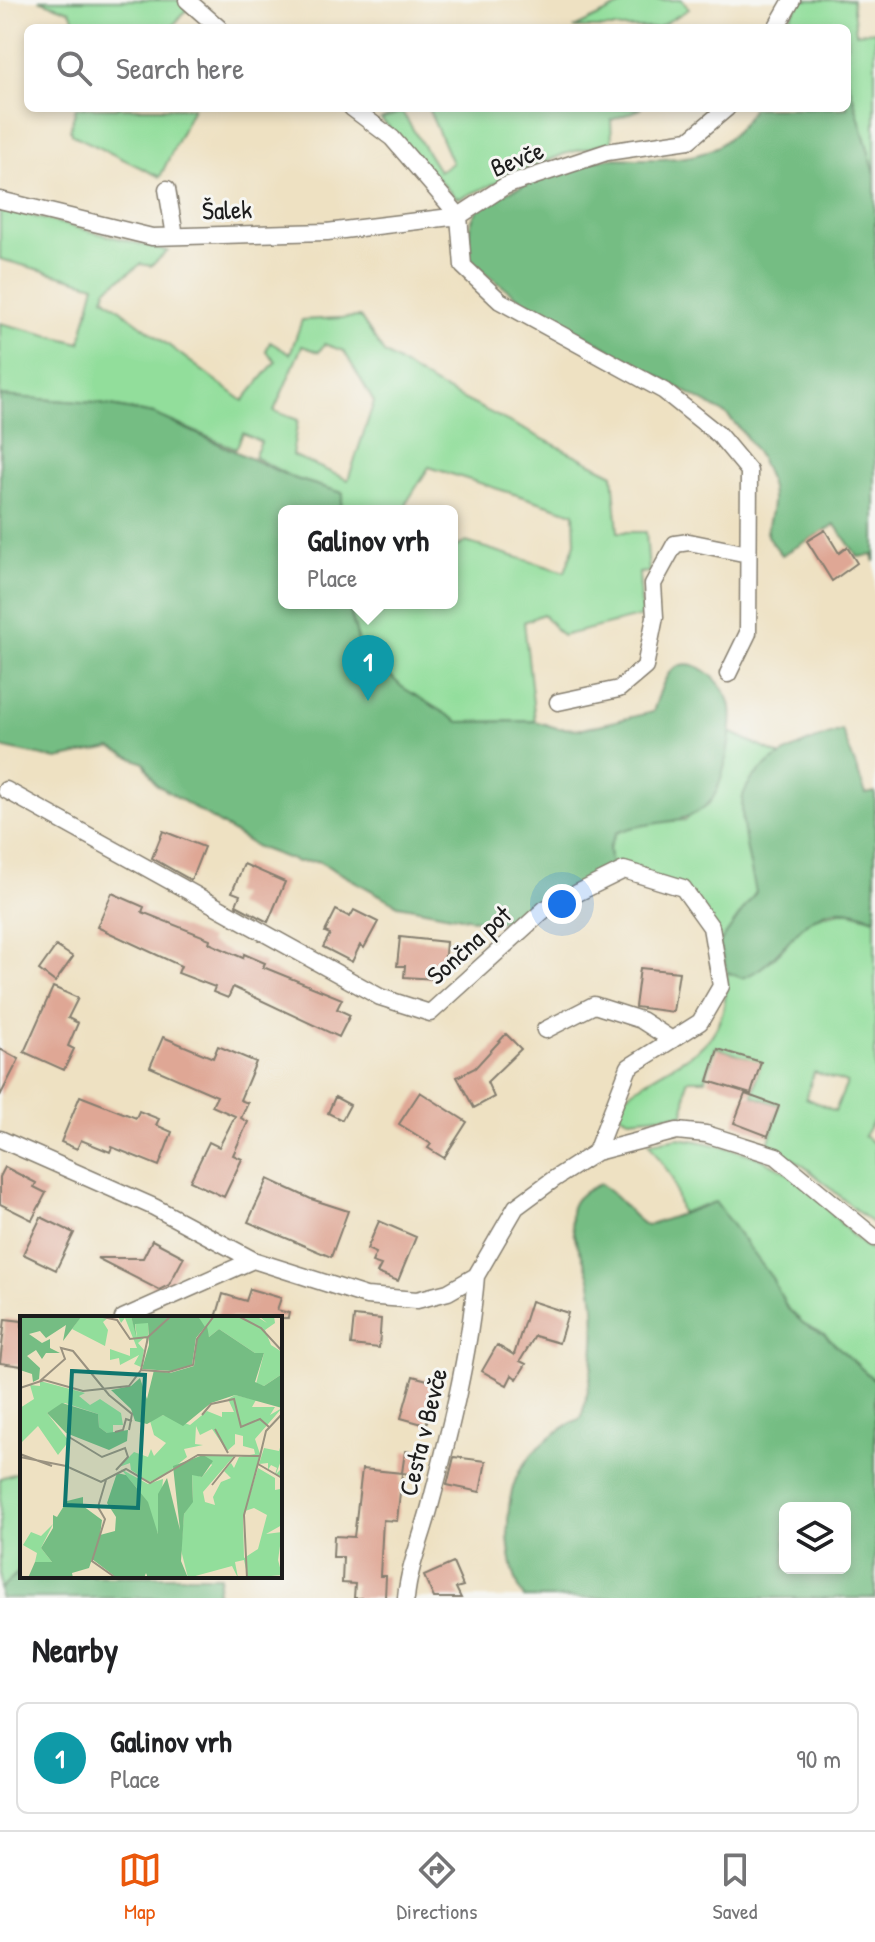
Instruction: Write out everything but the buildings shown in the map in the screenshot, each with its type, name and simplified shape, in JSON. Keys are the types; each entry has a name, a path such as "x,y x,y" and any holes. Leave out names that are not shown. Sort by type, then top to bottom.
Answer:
{"street":[{"path":"187,0 214,24"},
{"path":"778,24 792,0"},
{"path":"357,112 392,138 459,216 463,266 500,301 664,391 719,435 749,471 748,633 728,674"},
{"name":"Bevče","path":"459,216 505,186 607,152 689,140 722,112"},
{"path":"167,189 175,236"},
{"name":"Šalek","path":"0,200 152,237 327,232 459,216"},
{"path":"558,702 619,689 645,667 655,617 653,584 675,544 689,542 748,554"},
{"name":"Sončna pot","path":"6,790 380,997 418,1012 430,1013 545,909 624,870 683,888 711,927 721,986 700,1022 629,1067 596,1152"},
{"path":"545,1030 594,1005 641,1020 672,1040"},
{"name":"Cesta v Bevče","path":"406,1598 408,1574 429,1510 472,1336 476,1276 516,1207 596,1152 677,1131 706,1134 776,1156 875,1238"},
{"path":"0,1139 154,1207 253,1260 366,1296 417,1300 448,1292 476,1276"},
{"path":"127,1316 253,1260"}],"green space":[{"path":"39,0 181,0 189,7 174,24 77,24 70,11"},
{"path":"632,0 682,0 689,9 664,24 582,24"},
{"path":"801,0 852,0 856,33 875,31 875,174 851,90 851,24 786,24"},
{"path":"851,90 875,174 875,562 873,555 858,557 835,525 782,555 767,536 772,503 771,487 763,464 750,442 727,415 516,296 470,262 470,228 474,215 485,203 592,161 675,158 705,152 730,137 750,112 851,112"},
{"path":"75,112 191,112 160,177 73,135 70,130"},
{"path":"402,112 439,171 452,163 430,112 633,112 611,120 612,142 564,154 461,198 455,197 381,119"},
{"path":"0,208 168,251 151,266 141,264 106,289 104,297 243,401 276,361 266,351 270,342 290,354 302,320 360,317 384,353 435,385 613,474 618,532 646,532 649,572 639,573 642,616 562,636 543,614 524,622 535,721 459,722 431,706 402,687 360,647 350,609 458,609 458,546 466,542 565,572 575,543 574,513 429,467 407,505 341,505 343,493 293,478 254,457 261,442 243,433 236,449 154,414 95,403 0,396 0,323 80,343 95,285 0,259","holes":["324,344 344,351 374,402 348,480 292,455 298,420 274,411 302,346 319,352"]},
{"path":"0,396 95,403 154,414 293,478 343,493 341,505 278,505 278,609 350,609 360,647 402,687 459,722 535,721 557,728 582,729 653,712 670,672 687,664 697,666 714,678 727,695 731,713 727,756 719,785 708,804 687,817 616,833 609,848 612,879 571,887 510,920 493,923 398,905 318,861 297,862 257,847 156,784 144,763 111,748 57,759 0,747"},
{"path":"842,730 866,794 875,792 875,919 851,911 831,911 814,918 800,929 759,969 742,978 727,972 719,944 756,892 743,827 744,793 761,770 786,752"},
{"path":"730,732 783,757 765,769 743,797 757,892 719,944 685,905 663,889 649,883 612,879 609,848 615,833 635,824 686,820 722,777"},
{"path":"848,911 875,919 875,1118 864,1136 875,1144 875,1225 798,1162 768,1146 779,1105 753,1096 760,1063 716,1047 705,1080 687,1080 684,1114 629,1119 619,1114 620,1102 629,1093 685,1058 711,1036 720,1021 727,972 742,978 760,968 781,951 807,922","holes":["814,1072 847,1083 835,1111 806,1098"]},
{"path":"679,1138 731,1148 778,1167 807,1187 856,1239 875,1253 875,1381 824,1334 804,1324 787,1308 772,1278 704,1205 681,1213 672,1178 649,1143"},
{"path":"600,1184 647,1226 715,1202 772,1278 787,1308 804,1324 824,1334 875,1381 875,1598 524,1598 509,1548 512,1491 518,1474 538,1448 581,1418 592,1369 593,1299 589,1274 571,1221 572,1207 586,1191"},
{"path":"20,1472 20,1571 0,1589 0,1478"},
{"path":"20,1571 20,1578 220,1578 216,1598 0,1598 0,1589"}],"place":[{"name":"Galinov vrh","path":"368,701"}]}
